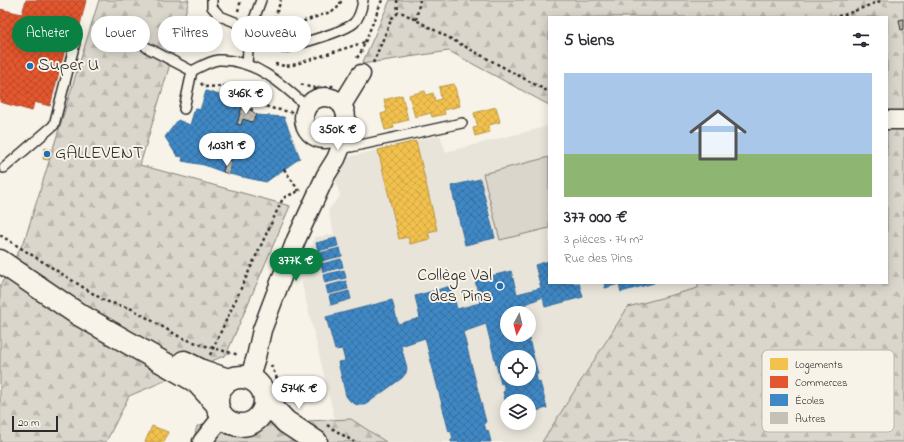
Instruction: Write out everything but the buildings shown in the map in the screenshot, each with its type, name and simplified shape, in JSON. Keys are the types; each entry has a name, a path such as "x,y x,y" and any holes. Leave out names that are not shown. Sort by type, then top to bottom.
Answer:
{"main road":[{"path":"0,260 202,371 255,381 264,393 275,398 286,422 318,432"},
{"path":"0,260 78,314 197,382 228,422 272,429 294,442"},
{"path":"219,410 219,390 238,379"},
{"path":"242,425 256,420 264,407 275,398"}],"street":[{"path":"342,106 361,74"},
{"path":"238,379 251,373 262,330 296,240 326,175 336,159 346,119 345,112 337,101 330,98 324,97 311,102 306,110 304,120 310,132 320,138 340,140"},
{"path":"888,120 904,120"},
{"path":"320,138 325,152 326,175"},
{"path":"202,442 219,410"}],"lane":[{"path":"212,0 212,7 220,16 231,20"},
{"path":"255,16 260,0"},
{"path":"311,40 342,30 354,22 362,7 363,0"},
{"path":"150,49 192,71"},
{"path":"4,168 54,125 73,52"},
{"path":"247,65 248,52"},
{"path":"192,71 217,60 234,61 247,65 288,89 306,110"},
{"path":"184,109 192,71"},
{"path":"340,140 352,147 462,123"}],"path":[{"path":"275,16 281,0"},
{"path":"311,19 336,10 342,0"},
{"path":"397,0 398,13"},
{"path":"416,20 420,0"},
{"path":"838,16 883,0"},
{"path":"361,74 365,77 392,18 398,13 403,13 548,91"},
{"path":"251,111 268,76 269,63 285,66 365,42"},
{"path":"192,71 204,87 226,86 270,108 306,110"},
{"path":"300,84 307,87 316,88 332,86 339,83"},
{"path":"284,169 299,190 314,200"},
{"path":"214,348 283,198 299,190 308,190 314,200"},
{"path":"0,235 105,302 132,310 180,337 248,358 256,357 269,362 275,398"},
{"path":"318,432 354,442"}],"shaded area":[{"name":"Collège Val des Pins","path":"548,126 548,284 698,284 698,288 628,307 542,442 386,442 351,419 335,420 300,276 315,237 334,234 328,210 340,196 335,178 344,158 440,135 446,152"}],"green space":[{"path":"99,0 189,0 184,16 158,16 158,52 174,52 140,165 290,206 226,355 129,396 106,442 0,442 0,286 25,239 91,26 91,52 150,52 150,16 94,16"},
{"path":"390,0 904,0 904,442 542,442 628,307 698,288 698,284 888,284 888,16 548,16 548,104 449,51 362,64"},
{"path":"548,157 548,228 500,240 483,174"},
{"path":"351,419 386,442 193,442 197,426"}],"place":[{"name":"Super U","path":"30,66"},
{"name":"GALLEVENT","path":"47,154"},
{"name":"Collège Val des Pins","path":"500,286"}]}
